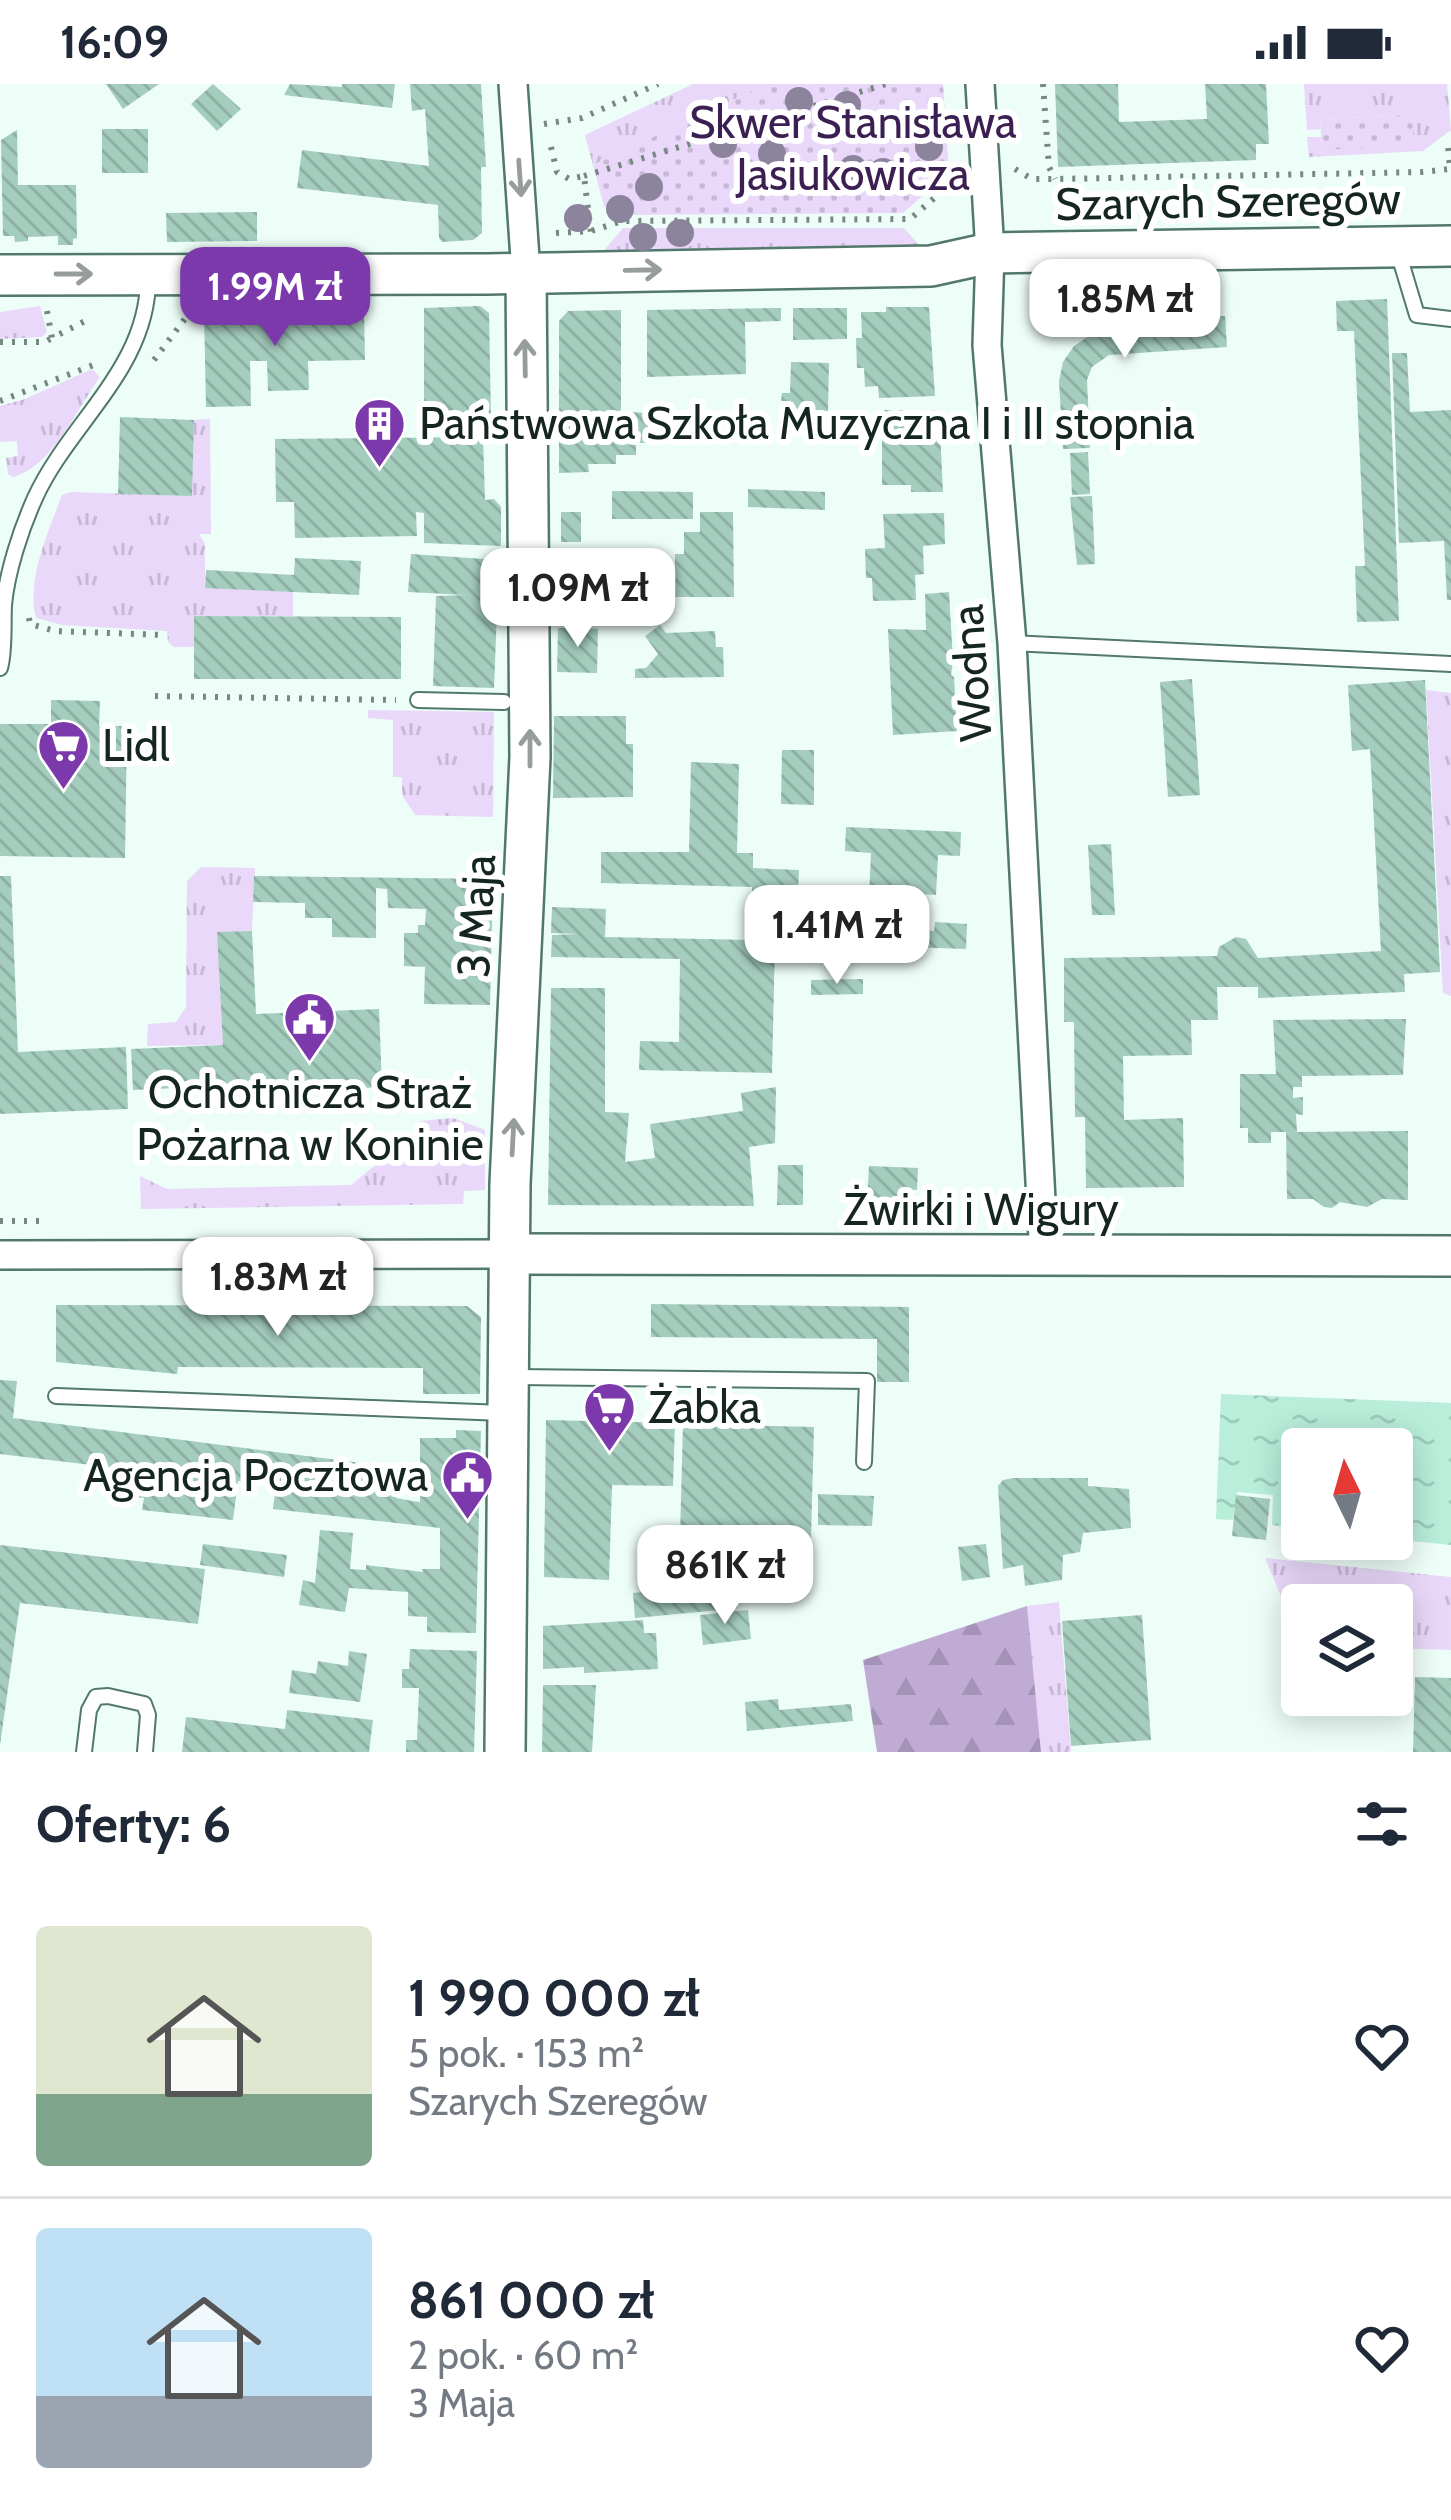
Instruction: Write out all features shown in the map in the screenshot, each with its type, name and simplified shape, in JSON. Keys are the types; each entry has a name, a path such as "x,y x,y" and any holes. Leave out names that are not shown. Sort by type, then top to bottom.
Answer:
{"street":[{"name":"3 Maja","path":"505,1752 510,1254 530,757 526,273 513,84"},
{"name":"Wodna","path":"980,84 990,253 987,345 1012,643 1044,1258"},
{"name":"Szarych Szeregów","path":"0,275 931,266 990,253 1451,246"},
{"path":"0,1255 510,1254"},
{"name":"Żwirki i Wigury","path":"510,1254 1451,1256"}],"lane":[{"path":"1396,247 1417,315 1451,319"},
{"path":"0,668 4,599 35,497 116,378 148,306 148,274"},
{"path":"1012,643 1451,664"},
{"path":"418,700 504,702"},
{"path":"56,1396 509,1395 867,1381 864,1462"},
{"path":"84,1752 89,1710 96,1697 109,1696 144,1704 148,1715 145,1752"}],"path":[{"path":"516,129 582,118 658,84"},
{"path":"850,94 857,84"},
{"path":"544,104 557,172 569,179 886,84"},
{"path":"1043,84 1054,179"},
{"path":"1011,167 1032,179 1422,172 1450,169 1451,146"},
{"path":"584,176 592,244"},
{"path":"556,233 591,231 622,221 910,219 953,182"},
{"path":"49,296 46,307 52,338"},
{"path":"142,378 196,303"},
{"path":"0,343 45,342 91,318"},
{"path":"0,401 95,363 100,371 116,378"},
{"path":"27,608 30,624 55,631 164,635"},
{"path":"155,696 418,700"}],"green space":[{"path":"693,84 768,84 593,165 585,135"},
{"name":"Skwer Stanisława Jasiukowicza","path":"768,84 943,84 949,173 903,213 622,215 604,206 593,165"},
{"path":"1304,84 1447,84 1451,130 1423,151 1309,157 1307,137 1321,137 1322,149 1413,145 1412,115 1321,119 1320,129 1307,130"},
{"path":"1412,115 1414,145 1322,150 1320,119"},
{"path":"623,228 904,228 922,248 602,253"},
{"path":"40,306 47,332 42,337 0,339 0,312"},
{"path":"92,369 100,377 52,449 27,471 13,477 8,474 6,458 18,456 17,441 0,442 0,406"},
{"path":"210,419 211,534 199,534 205,544 205,587 293,591 293,616 195,616 194,647 174,647 167,631 62,625 36,618 36,571 62,495 191,496 194,420"},
{"path":"1426,690 1451,693 1451,996 1443,993"},
{"path":"368,710 494,712 493,817 415,815 402,795 402,777 393,777 393,720 368,718"},
{"path":"201,867 255,868 252,931 218,933 223,1045 147,1046 148,1024 176,1022 186,1007 187,881"},
{"path":"453,1118 485,1130 485,1190 464,1191 463,1204 141,1209 140,1176 167,1189 351,1185 390,1153 422,1154 420,1121"},
{"path":"1265,1558 1451,1577 1451,1650 1413,1649 1413,1584 1281,1584 1281,1597"},
{"path":"1059,1602 1071,1752 1041,1752 1027,1606"},
{"path":"1027,1606 1041,1752 877,1752 863,1660"}],"water":[{"path":"1221,1394 1451,1403 1451,1545 1413,1541 1413,1428 1281,1428 1281,1526 1272,1525 1273,1495 1237,1492 1233,1520 1216,1519"}],"building":[{"path":"106,84 159,84 123,109"},
{"path":"213,84 241,109 217,131 191,104"},
{"path":"290,84 395,84 392,108 284,95"},
{"path":"410,84 481,84 486,167 481,167 482,233 473,240 442,242 438,205 297,188 302,150 429,166 425,109 412,111"},
{"path":"1055,84 1118,84 1119,122 1207,119 1205,84 1266,84 1269,144 1256,144 1256,160 1058,167"},
{"path":"102,129 148,129 148,173 102,173"},
{"path":"17,130 18,185 76,185 77,238 73,245 58,245 58,236 15,242 14,236 3,236 1,140"},
{"path":"257,212 257,241 167,242 166,213"},
{"path":"1387,299 1399,621 1357,622 1355,566 1365,566 1354,331 1337,331 1336,301"},
{"path":"480,306 489,313 491,419 424,418 424,308"},
{"path":"886,307 929,307 935,396 879,398 878,386 865,387 864,368 857,368 861,312 886,312"},
{"path":"781,308 781,321 745,322 746,374 647,377 647,310"},
{"path":"793,308 847,308 847,339 793,340"},
{"path":"364,309 365,360 308,361 309,390 268,391 267,361 250,361 251,406 206,407 204,312"},
{"path":"621,310 621,412 657,413 657,443 636,443 636,455 616,455 616,464 588,464 589,472 559,473 559,321 568,311"},
{"path":"1225,316 1227,347 1109,355 1092,367 1087,380 1090,448 1063,449 1059,381 1063,362 1074,346 1113,325"},
{"path":"1392,353 1407,353 1410,412 1451,410 1451,600 1447,600 1444,541 1399,543"},
{"path":"791,362 829,363 828,411 789,410 789,401 781,401 782,393 790,393"},
{"path":"882,410 939,410 943,492 911,492 911,485 882,485"},
{"path":"120,417 194,420 192,496 118,494"},
{"name":"Państwowa Szkoła Muzyczna I i II stopnia","path":"483,437 485,500 494,499 501,507 501,546 424,543 424,513 416,512 417,536 295,538 294,502 276,502 275,439"},
{"path":"1088,452 1090,494 1072,495 1070,453"},
{"path":"748,489 825,492 825,510 748,507"},
{"path":"612,491 693,492 693,519 612,519"},
{"path":"1092,496 1095,564 1077,565 1070,497"},
{"path":"561,512 581,512 581,542 561,542"},
{"path":"700,512 733,512 734,597 675,597 675,554 684,554 684,532 700,532"},
{"path":"944,513 945,544 923,546 924,574 915,575 916,600 873,601 865,549 885,548 883,514"},
{"path":"411,554 499,560 494,688 433,686 436,596 466,595 408,592"},
{"path":"295,558 361,561 359,595 205,588 206,570 294,575"},
{"path":"949,592 957,731 893,735 888,629 926,630 925,594"},
{"path":"194,616 401,617 401,679 194,679"},
{"path":"660,625 666,633 715,631 716,647 723,647 724,677 635,678 635,669 646,668 658,654 645,636"},
{"path":"558,628 598,629 597,673 557,672"},
{"path":"1192,679 1200,795 1168,797 1160,682"},
{"path":"1425,680 1440,972 1404,974 1405,992 1258,998 1258,987 1217,987 1218,1020 1191,1020 1192,1055 1123,1056 1124,1120 1183,1118 1184,1187 1086,1188 1085,1117 1075,1117 1074,1022 1064,1022 1064,958 1217,956 1219,947 1236,937 1246,939 1258,958 1381,951 1370,749 1352,751 1348,685"},
{"name":"Lidl","path":"51,700 100,701 99,726 127,726 125,858 0,856 0,724 51,724"},
{"path":"554,716 626,716 626,744 633,744 633,797 553,798"},
{"path":"782,750 814,750 814,805 781,804"},
{"path":"691,762 739,764 737,853 753,853 753,868 799,870 789,941 775,941 772,1073 639,1070 640,1041 679,1042 680,959 551,957 552,935 578,934 551,933 552,907 606,909 605,937 751,940 752,887 601,883 601,852 689,852"},
{"path":"846,827 961,832 960,856 938,855 936,895 917,894 917,904 898,903 897,921 868,919 871,853 845,851"},
{"path":"1111,844 1115,915 1092,915 1088,845"},
{"path":"0,876 11,876 18,1052 126,1047 128,1109 0,1114"},
{"path":"254,876 493,879 490,1005 424,1004 425,967 404,966 404,933 418,933 418,925 425,925 426,909 388,908 387,889 376,888 376,938 332,937 332,918 305,918 305,903 253,902"},
{"path":"935,922 967,924 966,949 907,947 907,930 934,931"},
{"path":"252,931 256,1014 379,1009 382,1087 344,1089 344,1080 133,1090 131,1049 223,1045 217,932"},
{"path":"863,979 863,994 811,995 811,980"},
{"path":"551,988 605,988 605,1112 629,1113 625,1162 655,1158 650,1124 743,1111 741,1093 776,1087 775,1143 749,1147 754,1206 548,1205"},
{"path":"1406,1019 1403,1075 1302,1076 1302,1087 1293,1087 1293,1098 1303,1097 1303,1115 1296,1114 1297,1132 1408,1131 1408,1200 1382,1199 1367,1207 1340,1202 1332,1208 1313,1199 1287,1199 1286,1132 1271,1132 1271,1143 1248,1143 1248,1128 1240,1128 1240,1074 1276,1074 1273,1020"},
{"path":"778,1165 803,1165 803,1205 777,1205"},
{"path":"869,1166 918,1168 917,1190 900,1189 899,1203 867,1202"},
{"path":"651,1304 909,1307 909,1382 877,1382 877,1339 651,1337"},
{"path":"56,1305 467,1306 481,1317 480,1394 423,1394 423,1368 178,1367 177,1374 56,1362"},
{"path":"0,1380 17,1381 13,1418 400,1468 396,1498 420,1502 420,1438 456,1438 456,1430 481,1431 476,1633 427,1632 427,1617 408,1616 408,1592 349,1588 345,1612 299,1605 303,1580 315,1583 320,1530 353,1533 350,1569 366,1570 366,1565 423,1572 440,1569 440,1528 273,1509 276,1485 238,1481 233,1520 142,1510 144,1498 105,1494 108,1467 0,1454"},
{"path":"546,1420 675,1423 673,1486 612,1485 609,1580 544,1577"},
{"path":"683,1424 814,1427 811,1539 680,1536"},
{"path":"1013,1478 1088,1478 1088,1486 1129,1489 1131,1528 1083,1533 1080,1552 1063,1555 1062,1580 1025,1586 1023,1565 1003,1569 998,1486"},
{"path":"818,1494 874,1496 872,1526 818,1525"},
{"path":"1236,1495 1270,1499 1266,1540 1232,1536"},
{"path":"203,1544 287,1555 284,1577 200,1565"},
{"path":"986,1544 990,1577 962,1581 958,1547"},
{"path":"0,1545 205,1569 198,1624 20,1603 0,1745"},
{"path":"718,1585 720,1610 635,1618 633,1593"},
{"path":"748,1610 751,1639 703,1645 700,1615"},
{"path":"1142,1615 1151,1740 1071,1746 1062,1621"},
{"path":"643,1620 644,1633 656,1633 658,1669 584,1673 584,1667 543,1669 543,1626"},
{"path":"410,1649 477,1651 474,1752 406,1752 406,1740 417,1740 419,1688 402,1688 402,1669 409,1669"},
{"path":"349,1651 367,1654 360,1702 289,1693 292,1670 316,1674 318,1661 348,1666"},
{"path":"1415,1677 1451,1678 1451,1752 1413,1752"},
{"path":"543,1685 596,1685 592,1752 542,1752"},
{"path":"778,1699 779,1710 851,1704 853,1721 747,1731 745,1702"},
{"path":"287,1710 373,1720 369,1752 182,1752 186,1717 285,1729"}],"place":[{"name":"Państwowa Szkoła Muzyczna I i II stopnia","path":"380,469"},
{"name":"Lidl","path":"63,791"},
{"name":"Ochotnicza Straż Pożarna w Koninie","path":"310,1064"},
{"name":"Żabka","path":"609,1453"},
{"name":"Agencja Pocztowa","path":"467,1521"}]}
